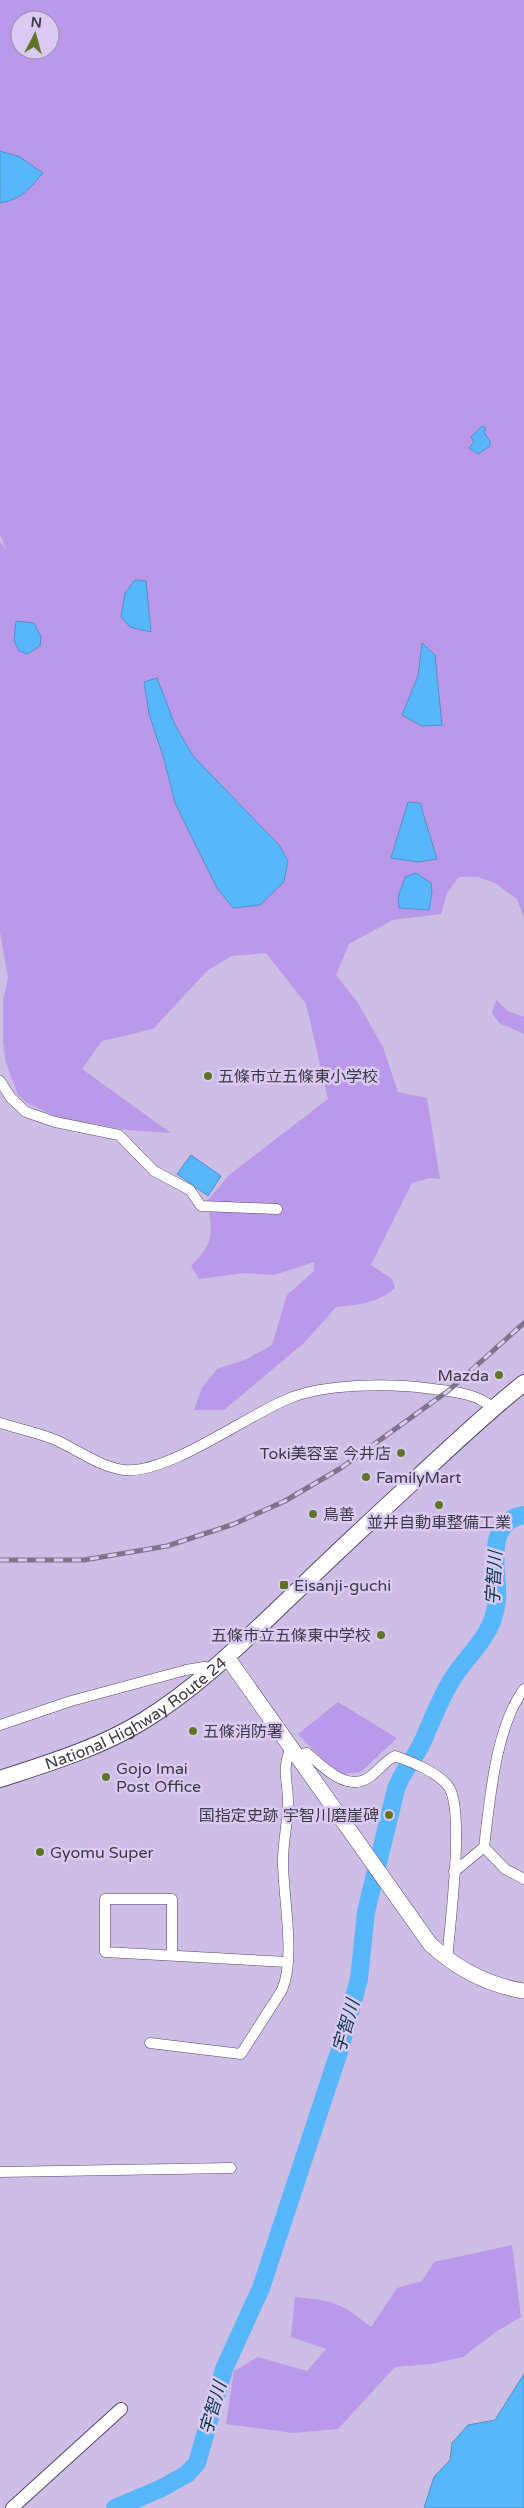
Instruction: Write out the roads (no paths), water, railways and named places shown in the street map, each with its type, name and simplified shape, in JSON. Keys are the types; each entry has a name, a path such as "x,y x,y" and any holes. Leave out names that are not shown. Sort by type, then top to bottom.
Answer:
{"highway":[{"name":"National Highway Route 24","path":"0,1779 56,1761 100,1743 143,1721 227,1657 371,1519 493,1408 524,1383"}],"main road":[{"path":"227,1657 396,1899 430,1944 447,1960 492,1984 524,1991"}],"street":[{"path":"0,1081 11,1098 26,1112 55,1122 119,1135 154,1171 190,1190 201,1206 277,1209"},
{"path":"0,1423 56,1441 90,1458 124,1470 150,1468 205,1443 271,1407 291,1398 309,1393 398,1384 448,1391 484,1400 493,1408"},
{"path":"0,1726 71,1702 186,1670 204,1667 213,1668"},
{"path":"454,1872 484,1847 500,1749 513,1703 524,1689"},
{"path":"150,2043 241,2054 282,1990 286,1981 288,1962 283,1860 288,1804 284,1764 294,1751 307,1753 342,1781 357,1782 369,1778 395,1756 421,1765 449,1788 455,1811 454,1872 447,1960"},
{"path":"484,1847 505,1869 524,1878"},
{"path":"172,1955 172,1898 105,1899 105,1952 288,1962"},
{"path":"0,2172 231,2168"},
{"path":"12,2508 121,2409"}],"water":[{"path":"0,151 20,157 43,173 19,196 0,203"},
{"path":"482,426 486,428 484,433 490,441 490,446 478,454 469,448 474,442 471,437"},
{"path":"135,580 146,581 151,632 130,627 121,617 125,593"},
{"path":"16,621 34,623 41,637 40,646 27,654 19,651 14,640"},
{"path":"422,643 435,655 442,725 422,726 402,715 418,676"},
{"path":"157,678 175,725 193,756 279,845 288,861 284,882 260,905 233,908 217,888 175,803 164,759 149,714 144,682"},
{"path":"408,802 420,803 437,859 418,862 391,858"},
{"path":"416,873 431,883 432,893 429,910 399,908 398,898 405,877"},
{"path":"191,1155 221,1176 208,1196 177,1174"},
{"path":"524,2374 524,2508 424,2508 434,2477 450,2460 452,2443 468,2425 495,2420"}],"waterway":[{"name":"宇智川","path":"115,2508 162,2488 187,2474 197,2463 224,2369 261,2288 339,2052 359,1979 366,1912 396,1789 401,1777 422,1743 451,1681 482,1640 490,1626 495,1612 497,1597 495,1555 499,1534 504,1525 512,1519 524,1515"}],"railway":[{"path":"0,1560 84,1560 167,1546 234,1524 285,1501 341,1468 448,1391 524,1323"}],"place":[{"name":"五條市立五條東小学校","path":"208,1076"},
{"name":"Mazda","path":"499,1375"},
{"name":"Toki美容室 今井店","path":"401,1453"},
{"name":"FamilyMart","path":"366,1477"},
{"name":"並井自動車整備工業","path":"439,1505"},
{"name":"鳥善","path":"313,1514"},
{"name":"Eisanji-guchi","path":"284,1585"},
{"name":"五條市立五條東中学校","path":"381,1635"},
{"name":"五條消防署","path":"193,1731"},
{"name":"Gojo Imai Post Office","path":"106,1777"},
{"name":"国指定史跡 宇智川磨崖碑","path":"389,1815"},
{"name":"Gyomu Super","path":"40,1852"}]}
